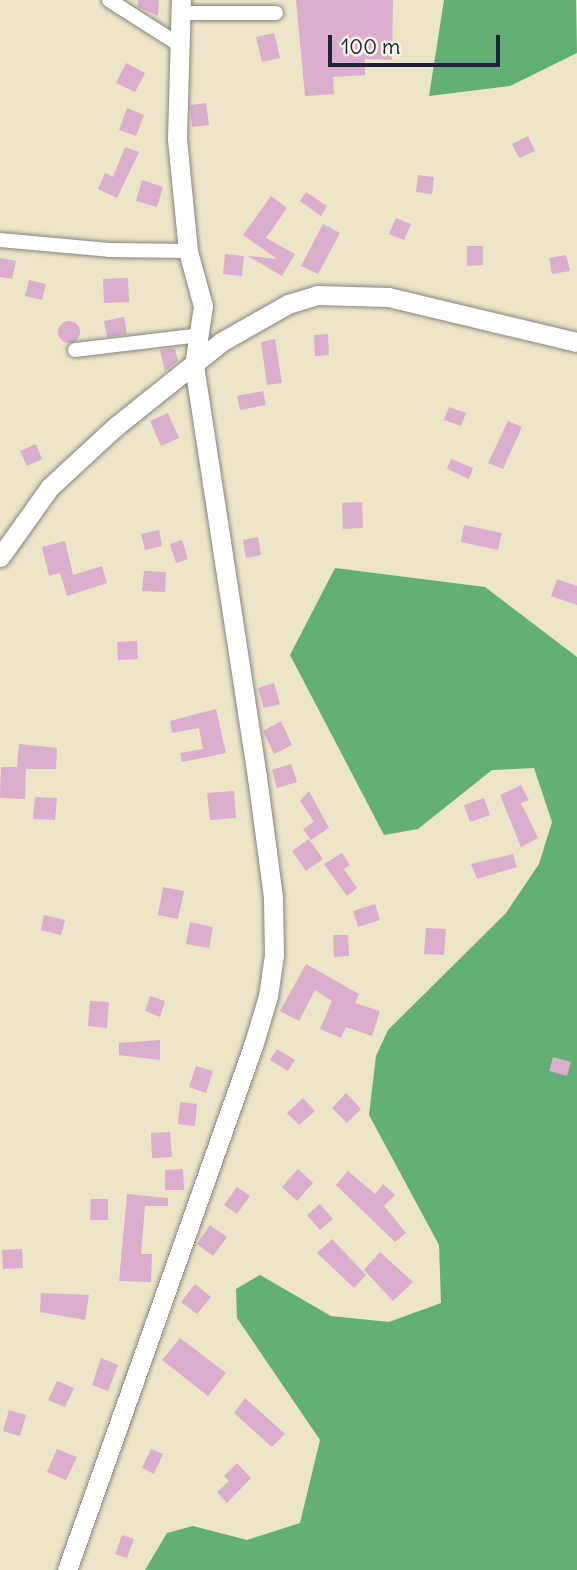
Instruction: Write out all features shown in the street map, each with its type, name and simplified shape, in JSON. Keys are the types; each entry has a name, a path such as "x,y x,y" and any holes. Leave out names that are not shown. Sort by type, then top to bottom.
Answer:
{"street":[{"path":"109,0 178,44"},
{"path":"67,1570 248,1059 268,996 274,954 273,897 257,777 194,366 201,335 202,306 188,251 177,139 181,6 276,13"},
{"path":"0,240 109,250 188,251"},
{"path":"0,557 50,487 115,426 247,326 317,295 388,297 577,342"},
{"path":"75,351 201,335"}],"green space":[{"path":"444,0 576,0 577,53 510,86 429,96"},
{"path":"335,568 485,587 577,657 577,1570 145,1570 167,1533 193,1526 247,1540 300,1523 320,1440 237,1318 236,1289 260,1275 331,1316 389,1322 441,1303 439,1245 369,1115 376,1056 388,1030 506,913 539,864 552,822 534,768 492,770 418,829 384,835 290,655"}],"building":[{"path":"138,0 159,0 158,16 138,7"},
{"path":"296,0 393,0 392,60 365,59 365,75 333,77 334,94 305,96"},
{"path":"274,33 280,58 262,62 256,37"},
{"path":"126,63 145,73 135,92 116,83"},
{"path":"206,103 209,125 192,127 190,105"},
{"path":"127,108 144,115 136,136 119,130"},
{"path":"528,136 535,151 519,158 512,144"},
{"path":"125,147 139,152 117,198 98,189 105,173 113,177"},
{"path":"418,175 434,177 432,194 416,192"},
{"path":"142,180 163,187 157,207 136,201"},
{"path":"306,192 327,206 321,216 300,201"},
{"path":"271,196 287,208 266,238 295,254 282,276 248,256 277,259 243,235"},
{"path":"396,218 411,224 404,240 389,234"},
{"path":"323,224 340,233 318,274 301,266"},
{"path":"467,246 483,246 483,265 467,266"},
{"path":"225,254 244,256 242,276 223,274"},
{"path":"566,255 570,271 552,274 549,258"},
{"path":"0,258 16,261 12,279 0,277"},
{"path":"128,278 129,302 104,303 103,279"},
{"path":"29,280 46,284 42,300 25,296"},
{"path":"124,317 127,334 107,337 104,321"},
{"path":"69,321 77,324 80,332 77,340 69,343 61,340 58,332 61,324"},
{"path":"328,334 329,355 315,356 314,335"},
{"path":"275,339 282,383 267,385 261,342"},
{"path":"175,348 178,361 165,371 160,350"},
{"path":"263,391 266,405 240,410 237,396"},
{"path":"449,407 466,413 461,426 444,420"},
{"path":"168,413 179,438 161,446 150,421"},
{"path":"508,421 522,427 503,469 488,463"},
{"path":"36,444 42,459 27,466 20,451"},
{"path":"451,459 473,468 469,479 447,469"},
{"path":"362,502 363,528 343,529 342,503"},
{"path":"464,525 502,533 498,550 461,542"},
{"path":"159,530 162,546 145,550 141,534"},
{"path":"258,537 261,555 246,558 243,540"},
{"path":"182,540 188,559 176,563 170,544"},
{"path":"65,541 73,575 102,566 107,583 67,596 60,573 49,576 42,547"},
{"path":"144,571 166,572 165,592 142,591"},
{"path":"557,579 577,586 577,605 551,596"},
{"path":"137,641 138,659 118,660 117,642"},
{"path":"274,683 280,704 264,708 258,688"},
{"path":"216,709 226,753 182,762 180,753 203,749 199,728 172,733 170,721"},
{"path":"281,721 292,745 274,754 263,731"},
{"path":"19,744 57,748 56,769 26,769 25,799 0,798 1,767 17,767"},
{"path":"291,764 297,782 277,788 272,770"},
{"path":"521,785 529,800 521,803 538,838 521,847 500,795"},
{"path":"234,791 236,818 210,820 207,793"},
{"path":"309,791 329,828 311,840 303,829 314,822 300,801"},
{"path":"35,797 57,798 55,820 33,819"},
{"path":"484,798 490,815 470,822 464,805"},
{"path":"309,839 323,859 306,871 292,851"},
{"path":"342,853 350,865 344,869 357,888 347,896 324,864"},
{"path":"513,854 517,867 477,879 471,864"},
{"path":"163,887 184,891 178,919 158,915"},
{"path":"375,904 380,920 358,927 353,911"},
{"path":"44,915 65,920 61,935 41,930"},
{"path":"190,922 213,927 209,948 186,944"},
{"path":"426,928 446,929 444,955 424,954"},
{"path":"333,935 348,935 349,956 334,957"},
{"path":"306,964 359,994 355,1003 380,1011 372,1036 346,1027 341,1038 320,1029 332,1001 315,990 299,1021 280,1011"},
{"path":"150,996 165,1001 160,1017 145,1011"},
{"path":"90,1001 109,1002 107,1028 88,1026"},
{"path":"160,1040 160,1060 119,1055 119,1043"},
{"path":"277,1049 295,1060 288,1071 270,1060"},
{"path":"553,1057 571,1062 567,1076 549,1071"},
{"path":"196,1066 213,1071 206,1093 189,1087"},
{"path":"346,1093 361,1109 347,1123 332,1108"},
{"path":"303,1098 315,1111 299,1125 287,1113"},
{"path":"180,1102 197,1104 195,1126 178,1124"},
{"path":"170,1132 172,1157 152,1158 151,1133"},
{"path":"183,1169 184,1190 165,1190 165,1170"},
{"path":"298,1169 313,1183 297,1201 282,1187"},
{"path":"348,1171 375,1194 383,1184 395,1195 384,1206 406,1233 395,1242 336,1185"},
{"path":"237,1187 250,1196 237,1214 224,1205"},
{"path":"127,1194 168,1198 168,1206 145,1206 141,1254 152,1254 151,1282 119,1281"},
{"path":"91,1199 108,1199 108,1220 90,1220"},
{"path":"320,1204 333,1219 320,1230 307,1215"},
{"path":"210,1225 227,1237 213,1256 197,1244"},
{"path":"332,1239 366,1275 354,1288 317,1253"},
{"path":"22,1249 23,1268 3,1269 2,1250"},
{"path":"380,1252 413,1282 393,1301 364,1270"},
{"path":"195,1284 211,1297 197,1314 181,1302"},
{"path":"41,1293 89,1295 85,1320 40,1312"},
{"path":"180,1338 226,1373 208,1396 162,1360"},
{"path":"101,1358 118,1365 108,1391 92,1385"},
{"path":"57,1381 74,1388 65,1407 48,1400"},
{"path":"245,1398 285,1434 272,1447 234,1413"},
{"path":"9,1410 26,1415 20,1436 3,1431"},
{"path":"57,1449 77,1457 66,1480 47,1472"},
{"path":"151,1449 163,1454 154,1474 142,1468"},
{"path":"237,1463 251,1478 227,1503 217,1492 229,1481 224,1476"},
{"path":"122,1535 134,1539 127,1558 115,1554"}]}
